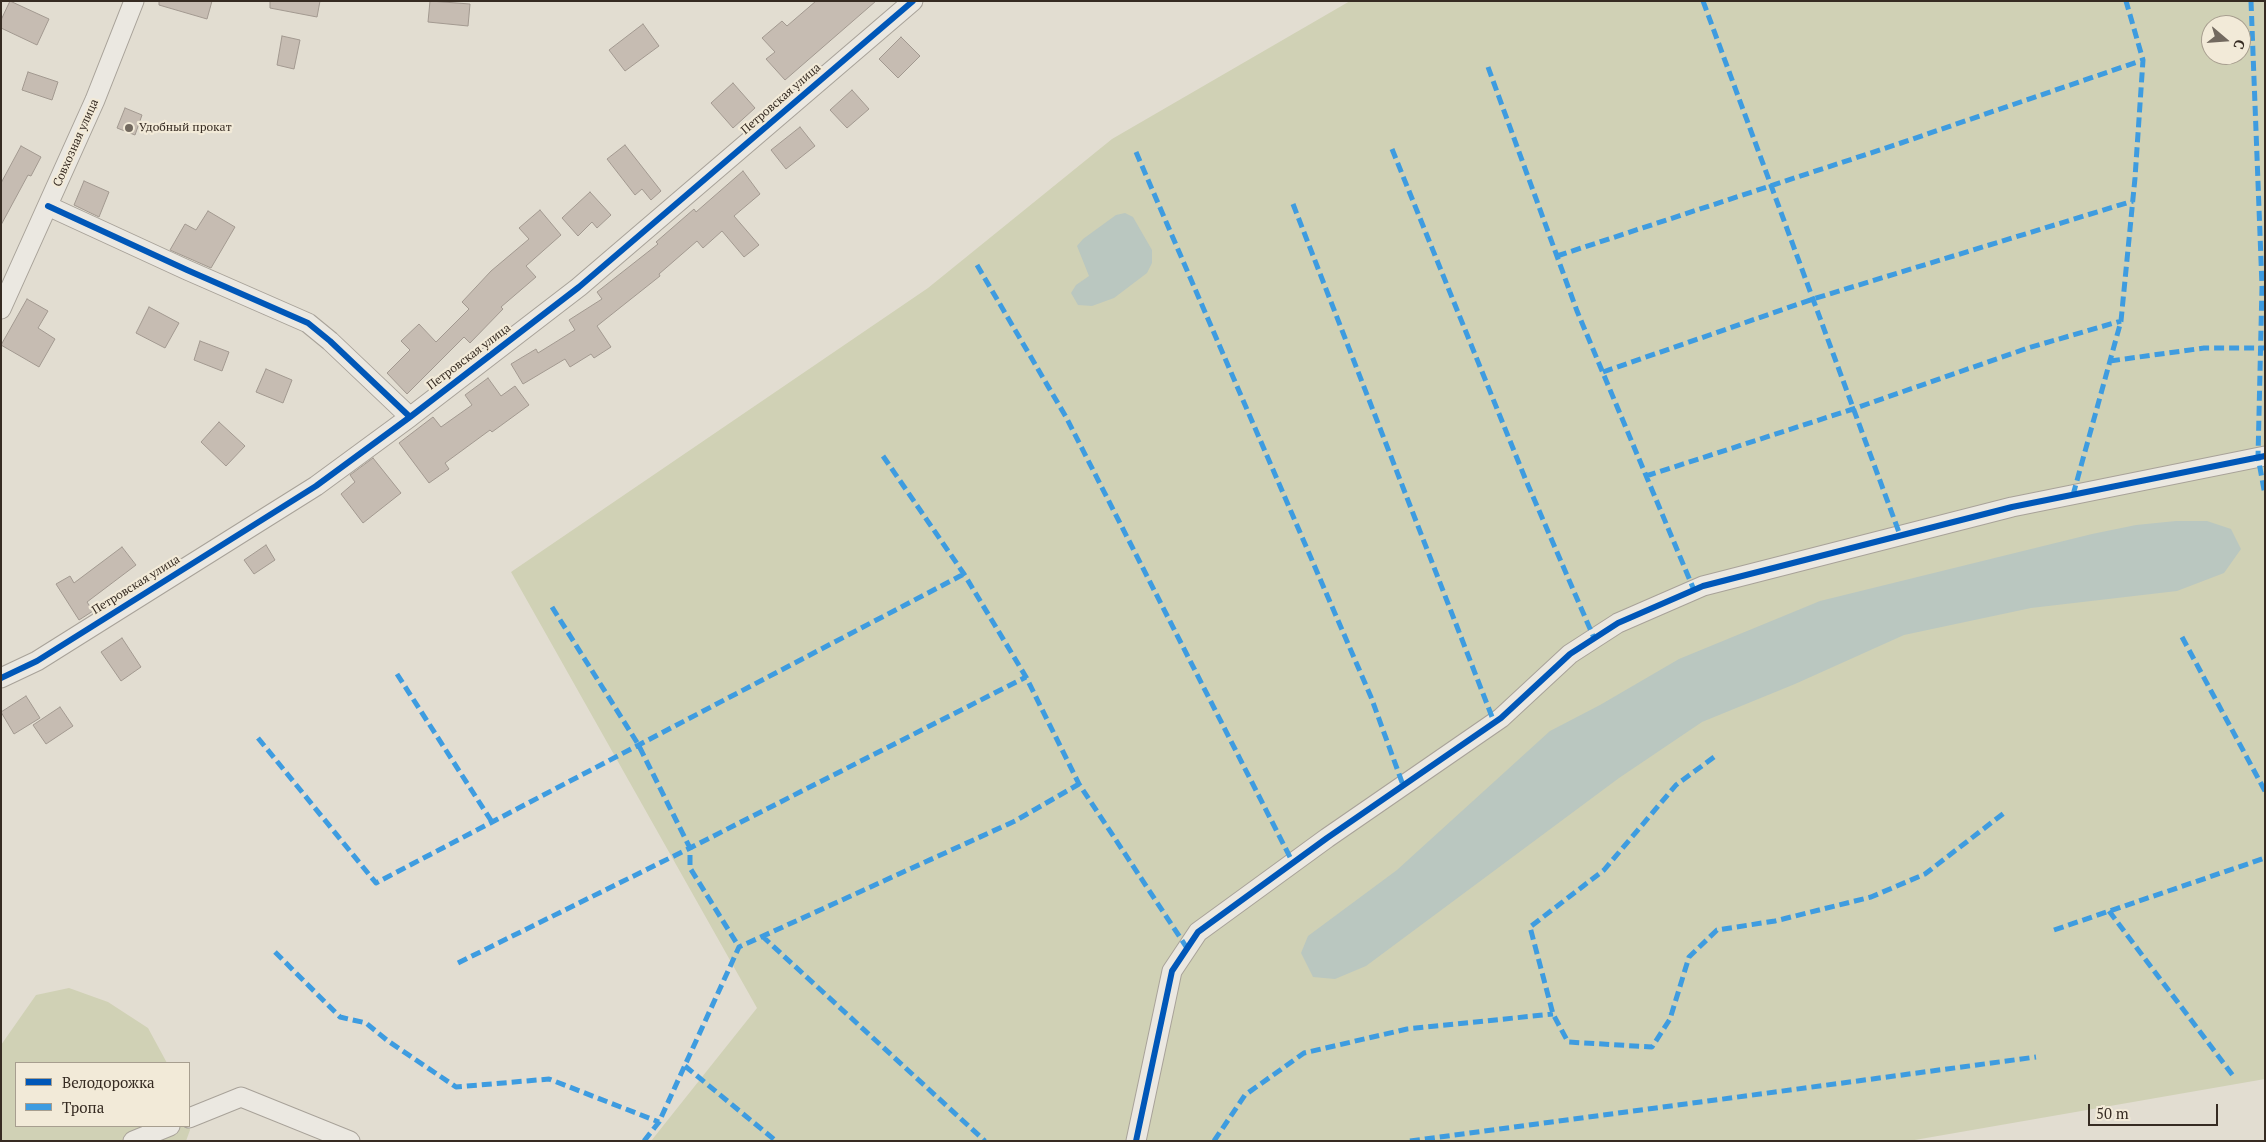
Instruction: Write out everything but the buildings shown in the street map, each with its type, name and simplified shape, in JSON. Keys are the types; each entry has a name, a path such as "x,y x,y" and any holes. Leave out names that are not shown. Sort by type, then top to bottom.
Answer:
{"street":[{"name":"Совхозная улица","path":"1,310 95,100 134,1"},
{"name":"Петровская улица","path":"1,678 37,661 316,486 579,287 913,1"},
{"path":"48,206 308,323 330,340 410,416"},
{"path":"1136,1141 1172,971 1198,932 1327,838 1501,718 1570,654 1618,623 1703,586 1722,581 2012,507 2265,456"},
{"path":"190,1118 241,1097 350,1141"},
{"path":"133,1141 168,1127"}],"green space":[{"path":"1350,1 2265,1 2265,1079 1909,1141 651,1141 757,1008 511,572 928,288 1112,139"},
{"path":"69,988 108,1002 148,1028 166,1062 15,1062 15,1127 189,1127 186,1141 1,1141 1,1045 36,995"}],"shaded area":[{"path":"1125,213 1133,217 1152,250 1152,263 1147,273 1114,298 1092,306 1078,305 1071,293 1076,285 1089,276 1077,246 1083,239 1116,215"},
{"path":"2176,521 2207,521 2231,529 2241,549 2224,573 2177,591 2031,608 1904,635 1795,684 1702,722 1619,778 1366,966 1335,979 1313,977 1301,953 1308,936 1397,870 1550,731 1600,705 1679,659 1820,601 2092,534 2136,525"}],"marked path":[{"path":"1703,1 1900,535"},
{"path":"2073,495 2121,321 2135,178 2143,60 2126,1"},
{"path":"2251,1 2262,286 2258,457 2265,495"},
{"path":"1557,256 1901,143 2143,60"},
{"path":"1488,67 1577,311 1694,590"},
{"path":"1392,149 1525,478 1594,638"},
{"path":"1136,152 1371,697 1403,785"},
{"path":"1603,372 1813,299 2133,201"},
{"path":"1293,204 1494,722"},
{"path":"977,265 1066,417 1293,863"},
{"path":"1646,476 1853,409 2028,348 2121,321"},
{"path":"2110,361 2204,348 2265,348"},
{"path":"883,456 964,574 1026,677 1079,784 1187,948"},
{"path":"258,738 376,883 964,574"},
{"path":"552,607 638,744 690,848 690,868 739,947"},
{"path":"2182,637 2265,791"},
{"path":"397,674 492,822"},
{"path":"458,963 690,848 1026,677"},
{"path":"1714,757 1676,785 1604,870 1530,927 1553,1014 1568,1042 1652,1047 1670,1019 1689,957 1717,930 1775,921 1871,897 1925,874 2004,813"},
{"path":"644,1141 659,1122 739,947 1015,821 1079,784"},
{"path":"2054,930 2265,858"},
{"path":"2109,911 2234,1077"},
{"path":"762,936 985,1141"},
{"path":"275,952 340,1017 366,1023 388,1041 456,1087 549,1079 659,1122"},
{"path":"1214,1141 1245,1095 1304,1053 1407,1029 1553,1014"},
{"path":"1410,1141 2036,1057"},
{"path":"685,1066 776,1141"}],"cycle path":[{"path":"1,678 37,661 316,486 410,417 579,287 913,1"},
{"path":"48,206 308,323 330,341 410,417"},
{"path":"1136,1141 1172,971 1198,932 1327,838 1501,718 1570,654 1618,623 1703,586 2012,507 2265,456"}],"place":[{"name":"Удобный прокат","path":"129,128"}]}
